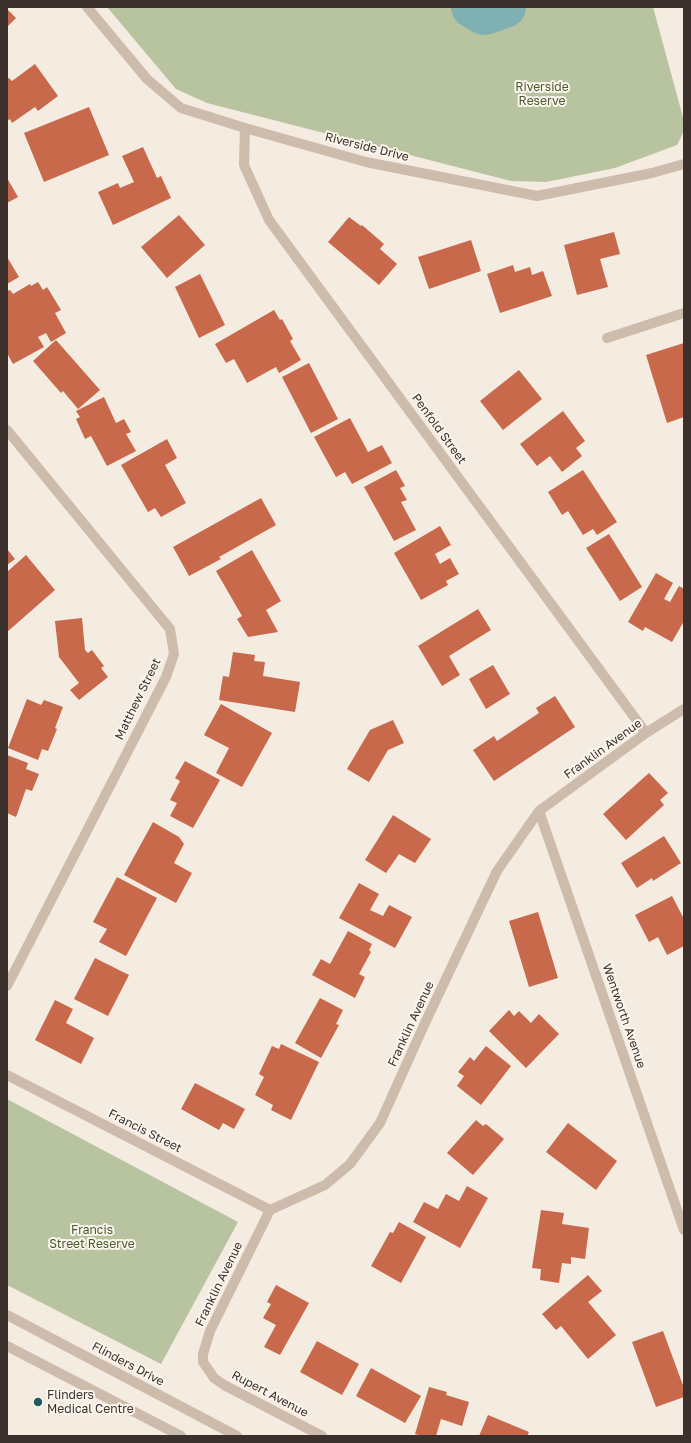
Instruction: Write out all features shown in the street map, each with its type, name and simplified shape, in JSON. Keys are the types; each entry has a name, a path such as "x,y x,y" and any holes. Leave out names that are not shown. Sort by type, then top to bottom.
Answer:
{"street":[{"name":"Riverside Drive","path":"87,7 147,79 181,108 244,128 366,162 537,196 652,173 684,164"},
{"name":"Penfold Street","path":"244,128 244,165 269,220 646,733"},
{"path":"606,338 684,313"},
{"name":"Matthew Street","path":"7,430 170,629 174,654 166,677 7,986"},
{"name":"Franklin Avenue","path":"208,1371 203,1362 206,1341 270,1210 325,1185 350,1164 380,1123 496,871 539,811 646,733 684,709"},
{"name":"Wentworth Avenue","path":"539,811 684,1230"},
{"name":"Francis Street","path":"7,1075 270,1210"},
{"name":"Flinders Drive","path":"7,1315 237,1436"},
{"path":"7,1346 181,1436"},
{"name":"Rupert Avenue","path":"208,1371 224,1385 322,1436"}],"green space":[{"name":"Riverside Reserve","path":"107,7 653,7 684,121 684,131 677,145 615,168 546,182 511,181 207,103 176,89"},
{"name":"Francis Street Reserve","path":"7,1099 238,1222 161,1364 7,1285"}],"building":[{"path":"7,9 16,18 7,27"},
{"path":"35,64 58,96 38,111 35,107 12,123 10,119 7,121 7,79 9,78 12,81"},
{"path":"89,107 109,155 44,182 24,133"},
{"path":"143,147 157,178 161,176 171,198 113,225 98,192 118,183 120,188 134,182 122,156"},
{"path":"7,178 18,197 7,203"},
{"path":"179,215 205,245 167,278 141,247"},
{"path":"349,217 361,226 362,225 384,244 380,249 397,264 379,285 328,242"},
{"path":"614,232 620,254 600,259 608,287 577,295 564,245"},
{"path":"471,240 481,271 429,289 418,257"},
{"path":"7,257 19,277 7,284"},
{"path":"513,265 515,272 530,267 532,275 543,271 552,296 500,313 487,274"},
{"path":"200,274 225,325 199,338 175,287"},
{"path":"38,282 43,290 47,287 61,310 55,313 66,333 51,342 46,333 38,337 44,347 13,364 7,353 7,291 10,290 13,294 30,284 31,286"},
{"path":"274,310 280,320 282,319 293,339 290,341 301,360 279,373 276,367 247,383 234,359 226,363 215,344"},
{"path":"56,340 100,390 78,409 63,391 61,393 33,361"},
{"path":"684,343 684,417 667,423 646,355"},
{"path":"309,363 338,419 311,433 282,377"},
{"path":"519,370 542,399 503,430 480,401"},
{"path":"104,397 116,423 124,419 131,432 126,434 136,451 107,466 91,436 85,439 76,419 80,417 76,411"},
{"path":"563,411 585,441 576,448 582,456 562,472 550,456 537,466 520,444"},
{"path":"350,418 368,452 382,445 392,463 352,484 345,472 336,477 314,437"},
{"path":"167,439 177,458 165,465 186,503 161,517 155,508 148,512 121,465"},
{"path":"396,470 405,486 400,488 407,500 401,502 416,530 394,541 364,487"},
{"path":"583,470 617,522 597,535 593,529 583,535 568,511 562,515 548,492"},
{"path":"261,498 276,525 219,557 221,559 189,576 173,547"},
{"path":"440,526 451,545 435,554 440,564 450,558 459,574 446,581 448,585 421,600 394,553"},
{"path":"609,534 642,587 620,601 586,548"},
{"path":"7,549 15,559 7,565"},
{"path":"252,550 281,601 266,610 278,632 248,637 237,619 242,616 216,571"},
{"path":"26,555 55,590 7,632 7,572"},
{"path":"656,573 673,583 664,599 670,602 679,586 684,589 684,621 672,642 645,627 643,631 628,622"},
{"path":"478,609 491,630 449,656 460,675 442,686 418,646"},
{"path":"82,618 85,650 88,653 92,650 104,666 101,668 108,677 79,700 70,690 79,683 59,657 55,621"},
{"path":"233,652 255,655 254,661 265,662 263,676 300,682 295,712 219,700 223,676 229,677"},
{"path":"493,665 510,694 486,709 469,679"},
{"path":"555,696 575,727 494,781 473,750 494,736 497,741 539,713 536,708"},
{"path":"27,699 41,705 44,700 63,707 55,728 57,729 48,751 42,749 38,760 8,748"},
{"path":"221,704 272,733 242,787 216,773 229,748 204,735"},
{"path":"393,720 404,743 388,750 369,782 347,769 370,730"},
{"path":"7,755 28,763 26,769 39,774 32,791 26,789 16,817 7,813"},
{"path":"185,761 220,780 193,828 170,816 177,803 170,800 180,781 175,778"},
{"path":"649,773 668,793 660,800 664,805 626,840 603,814"},
{"path":"393,815 431,839 415,863 399,854 386,873 365,860"},
{"path":"153,822 179,837 184,844 174,863 192,873 176,903 124,875"},
{"path":"664,836 681,863 653,881 652,878 637,888 621,863"},
{"path":"117,877 157,898 126,956 99,942 107,929 93,922"},
{"path":"359,883 379,894 370,910 383,916 389,905 412,917 395,948 339,918"},
{"path":"672,896 684,919 684,946 667,955 658,937 649,942 635,915"},
{"path":"538,912 558,978 529,987 509,921"},
{"path":"348,931 372,944 369,950 371,952 359,974 365,977 355,998 312,975 321,959 330,964"},
{"path":"95,958 129,975 108,1016 74,999"},
{"path":"320,998 343,1010 336,1024 339,1025 321,1058 295,1043"},
{"path":"55,1000 73,1009 66,1023 94,1038 81,1064 35,1040"},
{"path":"509,1010 514,1016 519,1011 531,1023 539,1014 559,1034 526,1068 489,1031"},
{"path":"281,1044 319,1062 291,1120 271,1110 273,1105 255,1095 264,1077 259,1074 272,1046 279,1049"},
{"path":"486,1046 511,1066 481,1105 457,1086 464,1076 458,1072 470,1057 474,1061"},
{"path":"195,1083 245,1109 234,1129 223,1123 219,1130 181,1109"},
{"path":"476,1120 483,1126 486,1124 504,1139 473,1175 447,1153"},
{"path":"568,1123 617,1161 596,1190 546,1152"},
{"path":"467,1186 488,1198 460,1248 413,1222 424,1202 438,1209 446,1194 459,1201"},
{"path":"541,1210 564,1213 562,1224 589,1228 585,1259 571,1257 571,1264 562,1263 559,1283 540,1280 541,1269 532,1268"},
{"path":"399,1222 426,1237 401,1283 371,1266 390,1232 393,1233"},
{"path":"588,1275 602,1291 588,1302 616,1335 588,1359 561,1326 556,1330 542,1314"},
{"path":"276,1285 309,1303 280,1355 264,1347 276,1325 263,1318 271,1304 267,1302"},
{"path":"663,1331 684,1388 684,1397 656,1407 632,1342"},
{"path":"317,1341 359,1364 342,1395 300,1372"},
{"path":"371,1368 421,1396 405,1423 356,1396"},
{"path":"429,1387 447,1392 446,1395 469,1402 462,1426 441,1419 436,1436 422,1436 415,1434"},
{"path":"488,1415 529,1432 527,1436 479,1436"}],"waterway":[{"path":"472,7 484,14 505,7"}],"place":[{"name":"Flinders Medical Centre","path":"38,1402"}]}
